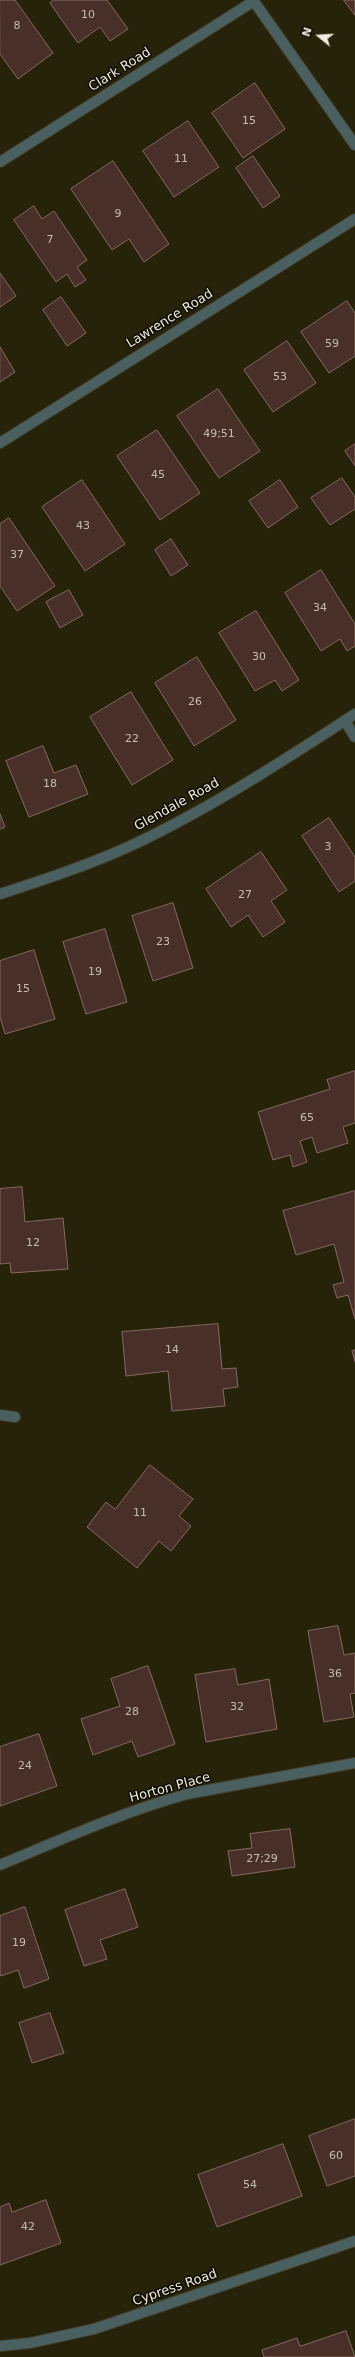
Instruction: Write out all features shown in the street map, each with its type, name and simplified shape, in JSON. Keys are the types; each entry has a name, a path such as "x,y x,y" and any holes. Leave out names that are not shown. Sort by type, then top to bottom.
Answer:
{"street":[{"path":"253,1 355,145"},
{"name":"Clark Road","path":"0,162 253,1"},
{"name":"Lawrence Road","path":"0,443 355,219"},
{"name":"Glendale Road","path":"0,894 86,865 154,834 207,806 355,714"},
{"path":"345,721 355,737"},
{"path":"0,1415 15,1417"},
{"name":"Horton Place","path":"0,1865 135,1809 161,1801 187,1794 355,1763"},
{"name":"Cypress Road","path":"0,2346 30,2343 94,2329 355,2241"}],"building":[{"path":"0,0 15,0 53,53 18,79 0,54"},
{"path":"54,0 107,0 128,29 110,41 100,27 78,43 50,3"},
{"path":"344,0 355,0 355,15"},
{"path":"255,83 285,129 243,158 212,113"},
{"path":"188,121 219,167 174,197 143,151"},
{"path":"253,156 280,196 263,208 236,168"},
{"path":"113,161 169,244 144,262 129,239 112,250 71,189"},
{"path":"34,206 42,219 54,211 87,260 77,267 86,280 75,287 67,274 56,282 14,220"},
{"path":"0,273 16,296 0,307"},
{"path":"61,297 86,333 67,346 43,310"},
{"path":"347,301 355,313 355,356 329,373 301,332"},
{"path":"287,341 316,383 273,412 244,370"},
{"path":"0,347 15,372 0,382"},
{"path":"218,389 260,451 219,478 177,416"},
{"path":"157,430 200,493 160,520 117,456"},
{"path":"355,444 355,466 345,451"},
{"path":"342,478 355,497 355,509 330,525 311,498"},
{"path":"82,480 125,544 85,571 42,507"},
{"path":"280,480 298,507 268,528 249,501"},
{"path":"9,518 55,586 17,611 0,586 0,524"},
{"path":"171,539 188,565 171,576 155,550"},
{"path":"321,570 355,624 355,646 347,651 340,639 321,651 285,593"},
{"path":"69,590 83,615 60,628 46,602"},
{"path":"256,611 299,680 282,691 275,680 255,691 219,633"},
{"path":"197,657 236,720 194,746 155,683"},
{"path":"131,692 173,760 132,785 90,717"},
{"path":"43,746 54,773 76,765 88,794 29,817 6,761"},
{"path":"0,814 5,827 0,829"},
{"path":"329,818 355,857 355,881 339,892 302,836"},
{"path":"261,852 287,890 271,901 285,922 263,937 248,915 231,927 206,889"},
{"path":"173,903 193,968 153,981 132,916"},
{"path":"105,929 127,1002 86,1014 63,942"},
{"path":"34,950 55,1019 5,1034 0,1017 0,961"},
{"path":"355,1071 355,1123 343,1127 348,1143 317,1153 312,1137 300,1141 307,1162 293,1167 290,1155 273,1160 258,1112 330,1089 327,1080"},
{"path":"22,1187 25,1222 63,1218 68,1269 11,1273 10,1263 0,1264 0,1189"},
{"path":"355,1191 355,1319 348,1295 337,1298 333,1285 344,1282 334,1244 296,1255 283,1211"},
{"path":"218,1324 222,1369 236,1368 238,1387 223,1389 225,1406 172,1411 168,1371 126,1376 122,1332"},
{"path":"355,1350 355,1362 352,1351"},
{"path":"150,1465 193,1499 179,1516 191,1526 171,1551 159,1541 137,1568 87,1527 106,1502 115,1509"},
{"path":"338,1626 344,1655 355,1653 355,1693 350,1694 354,1717 324,1722 308,1631"},
{"path":"148,1666 175,1744 138,1757 132,1741 93,1755 81,1719 120,1706 111,1679"},
{"path":"235,1669 238,1685 269,1679 277,1729 206,1742 195,1675"},
{"path":"39,1734 57,1786 0,1806 0,1747"},
{"path":"290,1829 295,1867 232,1876 228,1851 252,1848 250,1834"},
{"path":"125,1889 138,1927 100,1940 107,1959 84,1966 65,1910"},
{"path":"25,1907 49,1979 24,1988 18,1970 1,1976 0,1973 0,1916"},
{"path":"50,2013 64,2053 32,2063 19,2023"},
{"path":"355,2119 355,2176 327,2186 309,2136"},
{"path":"283,2144 302,2196 217,2227 198,2175"},
{"path":"46,2200 61,2243 0,2265 0,2207 9,2203 12,2212"},
{"path":"346,2331 355,2357 264,2357 262,2350 297,2338 300,2346"}]}
